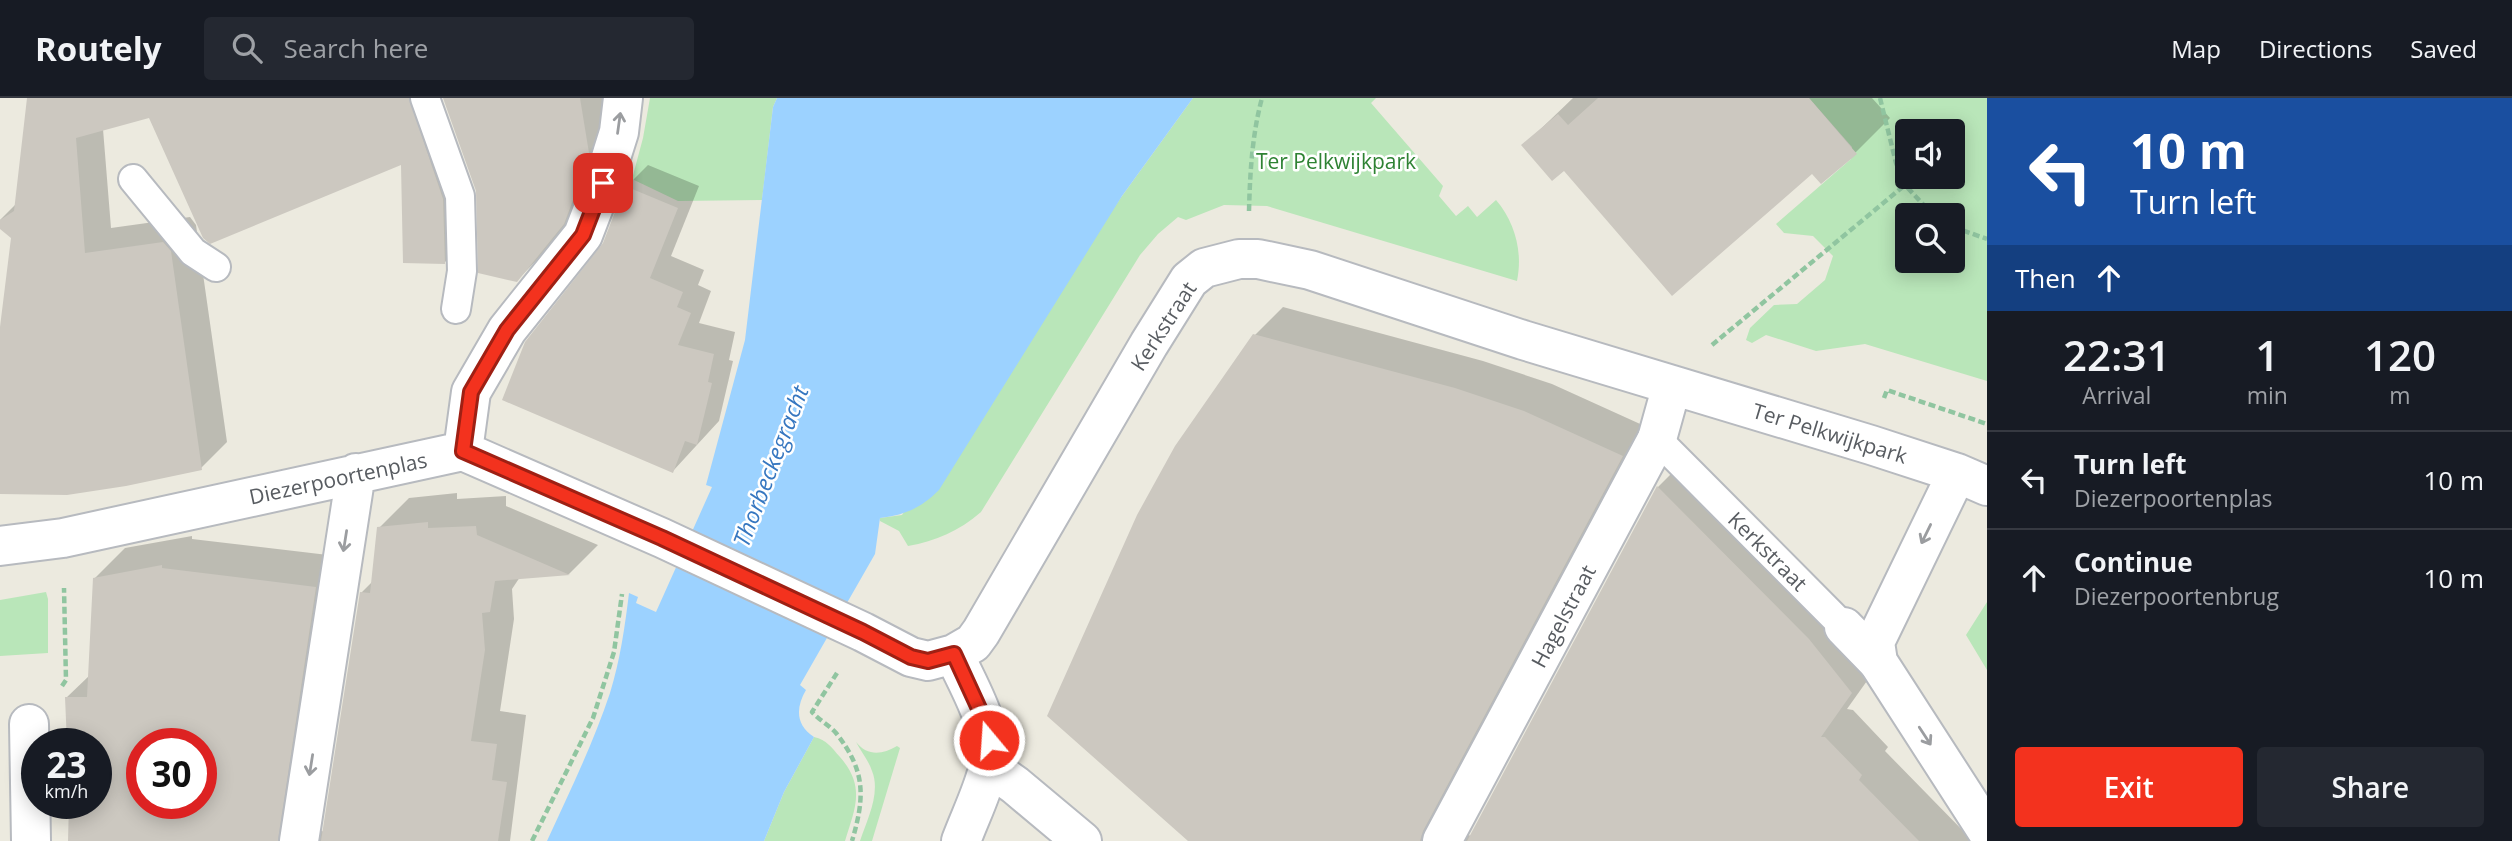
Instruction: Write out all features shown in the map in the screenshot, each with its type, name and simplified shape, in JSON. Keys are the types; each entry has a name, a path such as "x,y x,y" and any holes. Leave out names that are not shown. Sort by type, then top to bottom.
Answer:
{"street":[{"path":"623,98 619,132 583,235 507,330 471,392 463,451 662,538 911,657 928,661 954,654 982,715 989,740 989,767 961,841"},
{"name":"Kerkstraat","path":"954,654 973,643 981,632 1189,280 1204,268 1220,262 1258,259 1310,270 1523,340 1672,385"},
{"name":"Hagelstraat","path":"1442,841 1657,439 1672,385"},
{"name":"Ter Pelkwijkpark","path":"1672,385 1972,479"},
{"name":"Diezerpoortenplas","path":"0,546 63,538 463,451"},
{"path":"299,841 356,473"},
{"path":"1878,662 1875,642 1972,479"},
{"name":"Kerkstraat","path":"1844,627 1878,662 1987,831"},
{"path":"29,724 32,841"},
{"path":"989,767 1015,785 1082,841"}],"lane":[{"path":"425,98 460,197 462,271 456,309"},
{"path":"133,179 193,252 216,267"},
{"name":"Kerkstraat","path":"1657,439 1844,627"}],"path":[{"path":"1258,259 1249,216 1250,169 1255,122 1262,98"},
{"path":"1880,98 1895,159"},
{"path":"1672,385 1681,337 1712,345 1899,189"},
{"path":"1910,189 1922,203"},
{"path":"1965,231 1987,239"},
{"path":"29,724 66,680 63,538"},
{"path":"532,841 593,718 614,652 622,594"},
{"path":"821,722 835,731 861,779 863,796 852,841"}],"green space":[{"path":"650,98 777,98 773,107 762,200 678,201 632,179"},
{"path":"1193,98 1376,98 1371,103 1443,186 1439,196 1456,216 1468,206 1477,217 1496,200 1503,209 1513,228 1518,248 1517,281 1267,206 1224,205 1186,220 1178,217 1158,234 1140,255 981,512 947,534 908,546 899,531 880,521 880,518 902,515 1122,196"},
{"path":"1809,98 1987,98 1987,381 1865,344 1816,351 1766,335 1752,343 1746,340 1750,328 1774,305 1797,304 1825,280 1833,256 1813,236 1784,233 1776,224 1851,159 1852,147"},
{"path":"46,592 48,653 0,656 0,600"},
{"path":"1987,602 1987,670 1966,635"},
{"path":"814,737 822,740 840,757 856,788 855,808 845,841 764,841 784,792"},
{"path":"856,742 865,750 875,753 897,746 900,748 872,841 860,841 872,806 874,779"}],"water":[{"name":"Thorbeckegracht","path":"777,98 1193,98 1122,196 939,490 912,510 880,518 875,554 800,685 806,690 800,703 800,721 814,737 784,792 764,841 547,841 610,693 622,643 629,593 638,597 636,603 656,612 712,487 706,485 745,340 773,107"}],"building":[{"path":"27,98 409,98 443,199 445,264 403,263 401,165 210,244 203,238 149,118 76,138 85,253 163,242 171,251 202,470 67,495 0,494 0,327 11,238 0,229 0,220 14,211"},
{"path":"443,98 580,98 589,153 582,176 564,224 517,282 478,273 476,191"},
{"path":"1598,98 1809,98 1857,154 1821,184 1812,174 1672,296 1564,171 1552,181 1521,145 1558,114 1568,125"},
{"path":"625,186 678,208 650,278 683,292 677,307 691,313 678,345 714,354 708,382 712,383 697,445 685,441 673,473 502,400 525,342 603,243"},
{"path":"1253,334 1455,388 1524,411 1623,456 1420,841 1188,841 1047,716 1137,515 1175,446"},
{"path":"1657,486 1809,639 1852,693 1821,737 1825,737 1862,775 1859,780 1919,841 1467,841"},
{"path":"428,522 428,528 476,526 477,535 570,575 495,581 490,612 482,613 485,650 471,741 497,744 492,780 507,782 498,841 321,841 360,592 370,593 377,527"},
{"path":"162,565 162,568 316,587 278,841 68,841 69,819 112,819 112,728 66,728 65,697 87,697 93,578"}],"route":[{"path":"603,183 583,235 507,330 471,392 463,451 662,538 911,657 928,661 954,654 982,715 989,740"}]}
